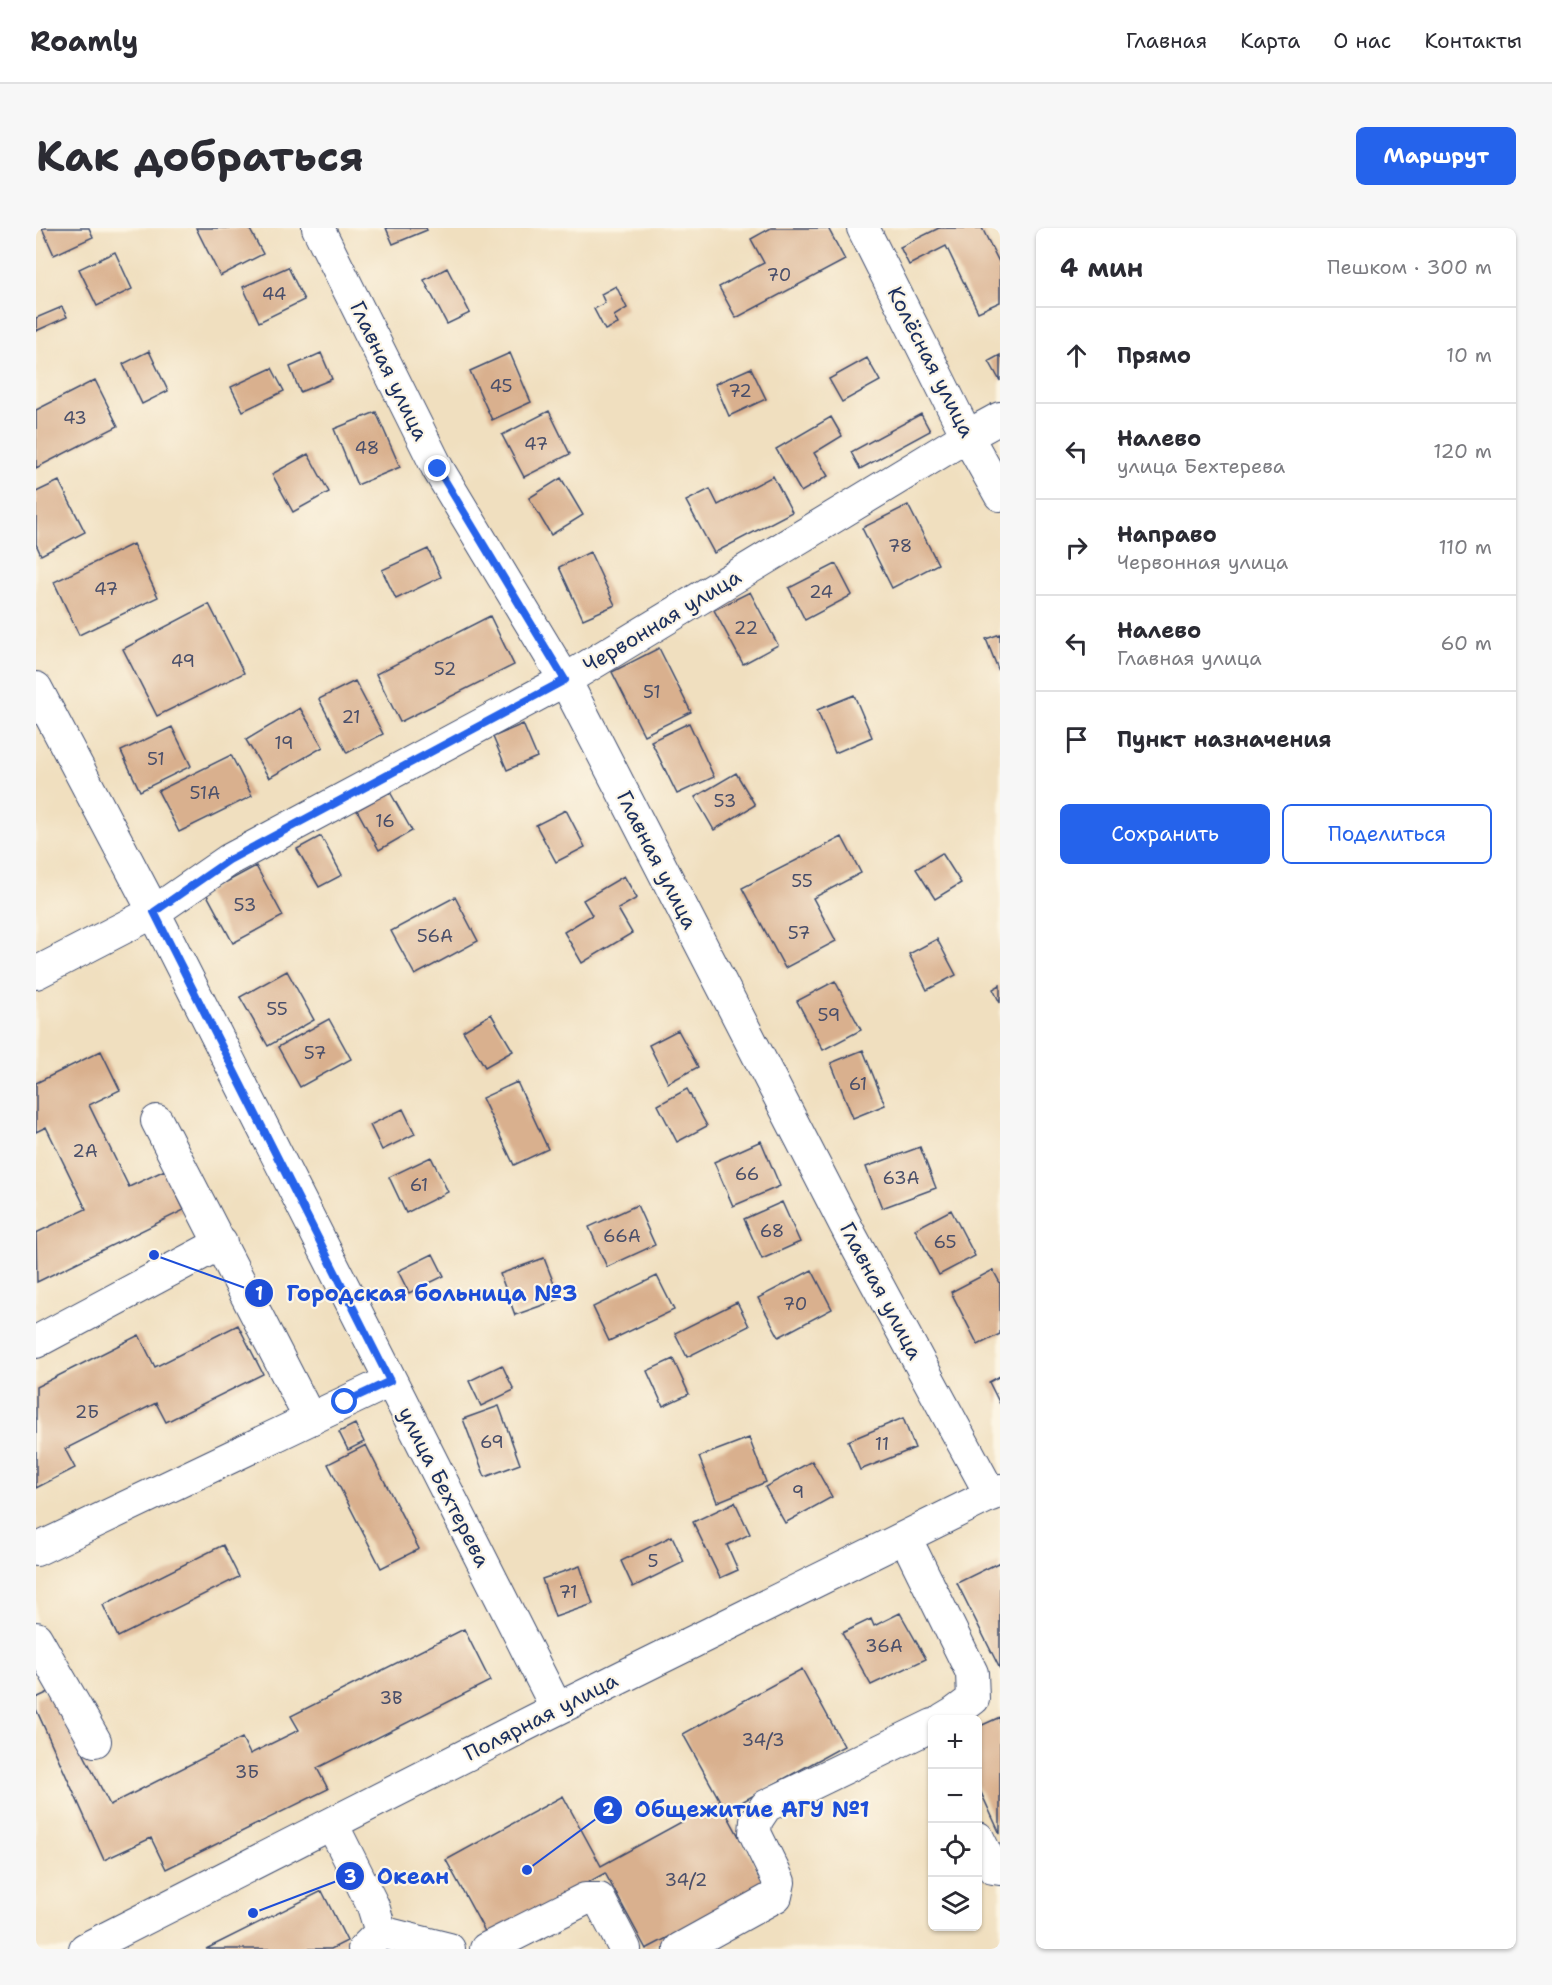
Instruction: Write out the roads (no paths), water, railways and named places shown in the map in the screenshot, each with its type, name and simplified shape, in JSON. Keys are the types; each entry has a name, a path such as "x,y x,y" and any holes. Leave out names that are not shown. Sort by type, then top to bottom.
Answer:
{"street":[{"name":"Главная улица","path":"318,228 438,469 565,680 851,1236 995,1492"},
{"name":"Колёсная улица","path":"863,228 967,436 1000,495"},
{"name":"Червонная улица","path":"36,973 154,912 229,860 565,680 1000,418"},
{"name":"улица Бехтерева","path":"36,688 154,912 557,1709"},
{"path":"158,1121 310,1419"},
{"path":"36,1342 221,1243"},
{"path":"36,1550 390,1381"},
{"name":"Полярная улица","path":"85,1949 557,1709 995,1492"},
{"path":"904,1537 972,1673 973,1699 953,1715"},
{"path":"36,1638 95,1741"},
{"path":"680,1949 776,1896 779,1882 755,1833 756,1821 766,1806 928,1733"},
{"path":"332,1824 373,1906 372,1940 449,1949"},
{"path":"982,1846 993,1868 1000,1869"},
{"path":"486,1949 585,1899 598,1899 625,1949"}],"place":[{"name":"Городская больница №3","path":"154,1255"},
{"name":"Общежитие АГУ №1","path":"527,1870"},
{"name":"Океан","path":"253,1913"}]}
